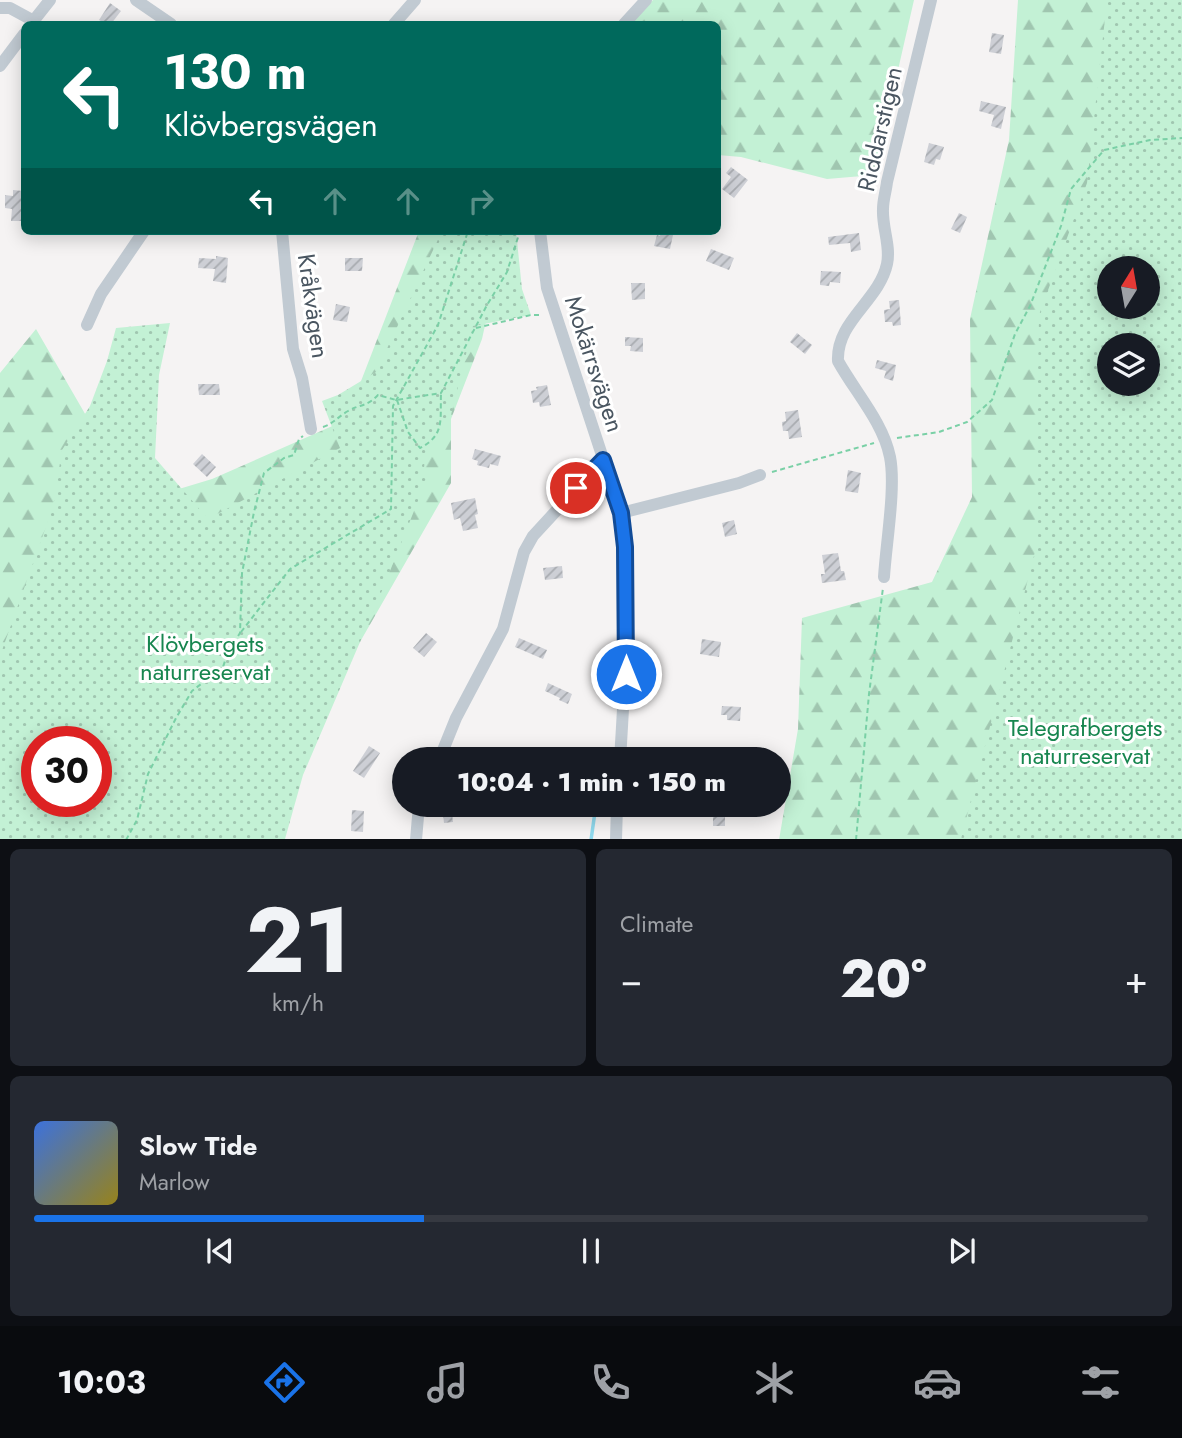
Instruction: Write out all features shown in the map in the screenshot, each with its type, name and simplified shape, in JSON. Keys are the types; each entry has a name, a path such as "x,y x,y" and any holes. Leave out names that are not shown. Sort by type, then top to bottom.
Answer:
{"street":[{"path":"34,21 50,0"},
{"path":"136,0 167,21"},
{"path":"397,21 415,0"},
{"path":"627,21 646,0"},
{"name":"Riddarstigen","path":"884,577 890,457 884,440 838,361 838,351 840,340 877,288 887,263 888,245 883,210 886,191 931,0"},
{"path":"0,8 9,8 29,21"},
{"path":"0,66 21,38"},
{"path":"87,325 101,294 141,235"},
{"name":"Kråkvägen","path":"282,235 293,349 302,379 311,429"},
{"name":"Mokärrsvägen","path":"540,235 547,288 555,316 621,513 625,547 626,674 621,747"},
{"path":"444,747 456,718 503,629 524,552 533,536 603,460"},
{"path":"621,513 739,483 760,475"},
{"path":"416,839 418,817"},
{"path":"616,839 617,817"}],"path":[{"path":"760,475 884,440 939,432 967,422 992,400 1015,334 1030,306 1061,226 1071,189 1104,150 1150,140 1182,138"},
{"path":"126,839 137,820 149,774 192,691 223,667 228,652 240,633 290,569 391,509 393,406 438,325 467,235"},
{"path":"396,400 408,432 420,448 432,442 439,432 441,393 507,272 519,235"},
{"path":"475,328 531,315 555,316"},
{"path":"240,633 242,573 264,473 284,458 294,455 299,439 311,429 327,426 348,411 370,404 378,395 396,400 441,393"},
{"path":"856,839 869,694 884,577"}],"green space":[{"path":"653,0 914,0 874,175 827,179 741,157 721,155 721,21 630,21"},
{"path":"1018,0 1182,0 1182,839 779,839 783,817 791,817 791,770 798,729 802,618 932,582 972,497 970,319 1009,140"},
{"name":"Telegrafbergets naturreservat","path":"1107,0 1182,0 1182,839 961,839 1035,552 1039,315 1087,183"},
{"name":"Klövbergets naturreservat","path":"417,235 501,235 499,262 482,339 451,419 451,483 289,766 112,811 112,726 21,726 21,817 90,817 0,839 0,373 36,329 136,502 212,479 346,420"},
{"name":"Klövbergets naturreservat","path":"440,235 516,235 522,289 531,315 473,326 450,419 427,441 424,468 428,476 303,775 285,839 0,839 0,656 53,507 62,450 90,406 116,328 170,323 159,375 155,458 208,519 340,448 322,401 338,395 376,372"}],"building":[{"path":"110,3 121,11 113,21 99,20"},
{"path":"992,33 1004,35 1001,54 989,52"},
{"path":"981,101 1006,107 1001,129 991,126 994,115 979,111"},
{"path":"929,143 944,147 940,160 936,159 934,165 924,162"},
{"path":"731,167 748,180 734,198 722,189 731,177 726,173"},
{"path":"13,190 21,191 21,221 11,221 12,209 5,208 5,195 13,196"},
{"path":"959,213 967,217 960,233 951,229"},
{"path":"859,233 861,250 851,252 850,243 829,245 828,237"},
{"path":"657,235 673,235 670,249 654,246"},
{"path":"711,249 734,258 729,270 706,261"},
{"path":"216,256 228,258 226,283 213,281 215,269 198,268 199,258 216,259"},
{"path":"345,258 363,258 362,271 345,271"},
{"path":"821,271 841,272 840,283 820,285"},
{"path":"631,283 645,283 645,299 632,300"},
{"path":"899,300 901,325 893,326 892,322 885,322 884,310 890,309 889,301"},
{"path":"336,304 350,307 347,322 333,320"},
{"path":"797,333 812,345 805,354 790,342"},
{"path":"625,337 643,338 643,352 630,351 631,346 625,346"},
{"path":"877,360 896,365 893,381 884,378 886,371 875,368"},
{"path":"198,384 219,384 220,395 199,395"},
{"path":"547,385 551,405 540,407 539,402 533,403 531,391"},
{"path":"798,410 802,437 789,439 788,431 783,431 785,412"},
{"path":"475,449 501,456 498,466 490,464 489,468 477,465 478,461 472,459"},
{"path":"202,454 216,467 207,477 193,464"},
{"path":"848,470 861,473 858,493 845,491"},
{"path":"475,498 478,528 463,531 460,518 454,520 451,503"},
{"path":"734,520 737,534 725,537 722,523"},
{"path":"838,553 841,571 844,571 846,580 822,583 821,574 825,574 822,555"},
{"path":"562,566 563,578 545,580 543,568"},
{"path":"426,633 437,642 424,657 413,648"},
{"path":"519,638 547,650 543,659 515,647"},
{"path":"702,639 721,642 719,657 700,654"},
{"path":"548,683 572,694 568,704 545,691"},
{"path":"722,706 741,707 740,721 727,720 727,715 721,715"},
{"path":"369,746 380,753 364,778 353,771"},
{"path":"352,810 364,811 363,832 351,831"},
{"path":"443,817 452,817 453,822 444,823"},
{"path":"713,817 725,817 725,826 713,826"}],"waterway":[{"path":"591,839 594,817"}],"route":[{"path":"576,488 603,460 621,513 625,547 626,674"}]}
